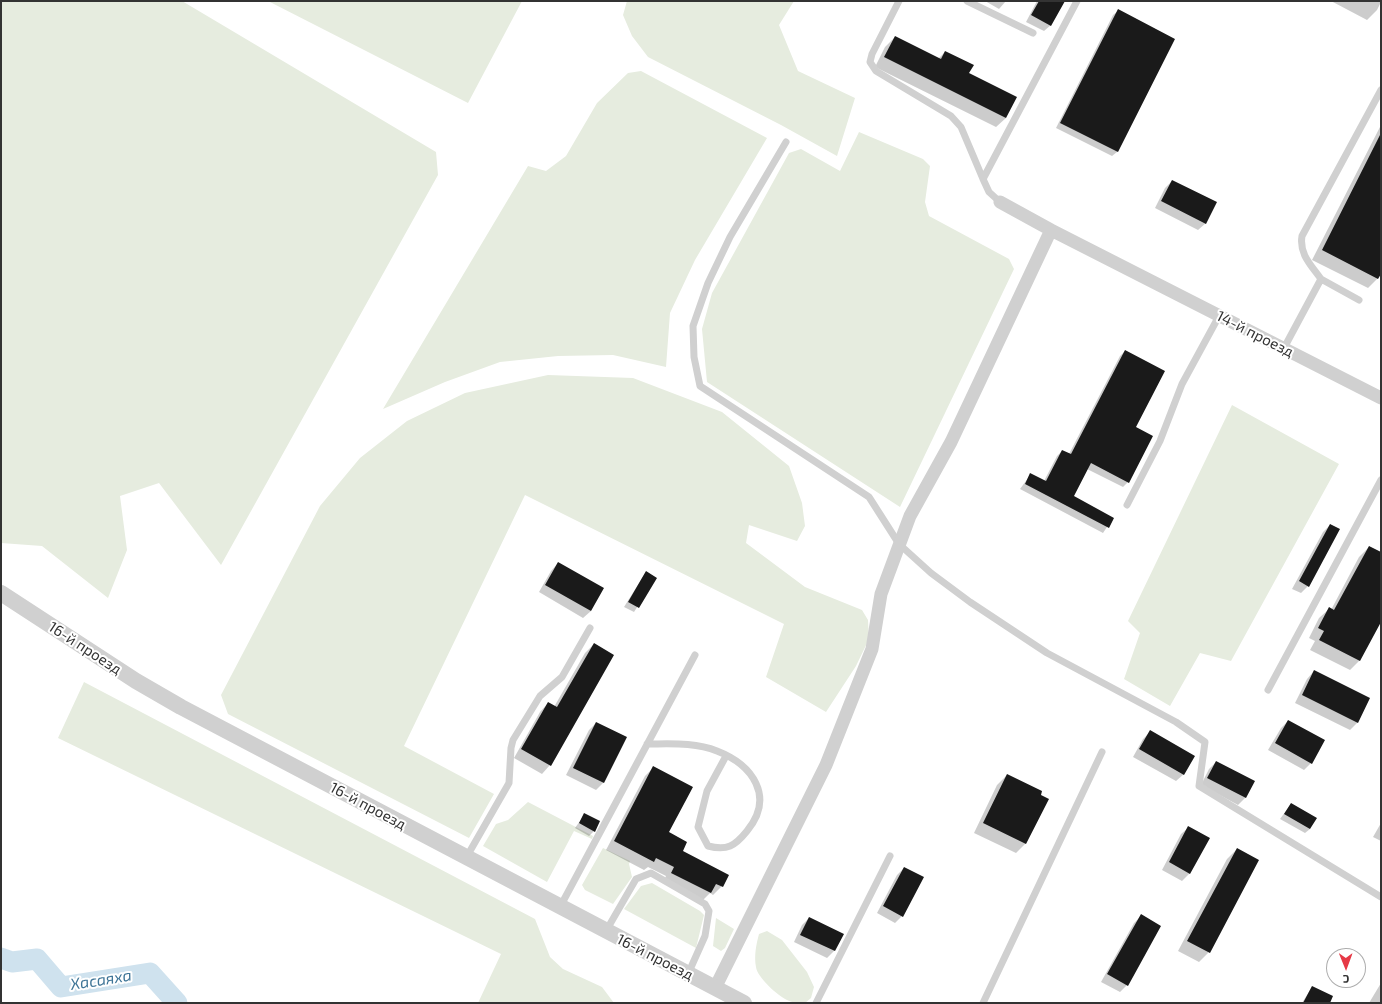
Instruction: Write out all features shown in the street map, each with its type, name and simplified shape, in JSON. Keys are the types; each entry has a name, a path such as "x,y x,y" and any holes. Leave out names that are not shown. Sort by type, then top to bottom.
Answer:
{"street":[{"name":"14-й проезд","path":"1000,202 1128,270 1381,398"},
{"path":"716,988 826,765 872,648 881,594 910,516 951,442 1051,230"},
{"name":"16-й проезд","path":"1,593 136,681 181,707 560,908 744,1003"}],"lane":[{"path":"899,1 872,54 870,62 876,71 951,116 961,127 990,192 1000,202"},
{"path":"967,1 1033,33"},
{"path":"983,179 1077,1"},
{"path":"1359,300 1321,279 1302,254 1300,245 1302,236 1381,90"},
{"path":"786,142 730,237 708,283 693,326 694,357 700,386 869,497 899,544 931,573 970,602 1047,653 1176,722 1205,742 1199,786 1381,897"},
{"path":"1284,348 1321,279"},
{"path":"1127,505 1160,441 1182,384 1219,316"},
{"path":"1268,690 1381,480"},
{"path":"466,858 509,783 511,748 513,740 540,696 562,677 590,628"},
{"path":"560,908 695,655"},
{"path":"647,744 703,746 726,756 738,762 754,778 760,795 761,806 755,821 738,842 721,849 708,846 698,827 707,791 726,756"},
{"path":"983,1003 1102,752"},
{"path":"816,1003 890,856"},
{"path":"606,932 636,879 651,873 705,904 709,911 705,936 688,974"}],"shaded area":[{"path":"1,1 182,1 436,152 438,175 221,565 159,483 120,496 127,550 108,598 42,546 1,543"},
{"path":"268,1 522,1 468,103"},
{"path":"627,1 794,1 779,25 798,71 855,98 837,156 781,125 648,57 632,36 623,15"},
{"path":"641,71 767,138 695,260 670,313 666,367 613,355 558,356 500,362 445,382 383,409 528,166 546,171 566,156 597,103 628,73"},
{"path":"859,132 923,159 930,166 925,202 929,216 1009,259 1014,269 900,507 707,382 702,329 712,293 789,153 801,149 840,171"},
{"path":"548,375 633,378 722,412 789,466 802,503 805,526 797,541 749,525 746,543 805,587 862,610 868,620 869,639 856,666 826,712 766,677 784,624 525,495 404,746 494,794 469,838 228,714 221,695 320,506 360,458 407,421 465,393"},
{"path":"1232,405 1339,464 1231,661 1200,653 1170,706 1124,679 1140,633 1128,621"},
{"path":"84,682 535,919 550,957 563,969 602,987 614,1003 478,1003 501,954 58,738"},
{"path":"528,802 593,836 592,839 574,831 547,882 483,846 496,824 508,820"},
{"path":"603,848 630,861 629,864 632,877 613,904 585,890 582,885"},
{"path":"652,883 700,911 704,915 696,948 624,909 641,886"},
{"path":"716,918 734,929 725,948 721,951 713,946"},
{"path":"767,931 782,940 807,972 814,987 811,998 805,1003 793,1002 783,998 768,986 757,971 755,955 759,934"}],"building":[{"path":"1039,1 1065,1 1051,26 1031,15"},
{"path":"1118,9 1175,39 1118,152 1060,123"},
{"path":"895,36 941,59 945,51 974,65 969,73 1017,97 1006,118 884,57"},
{"path":"1381,133 1381,274 1378,279 1322,250"},
{"path":"1172,180 1217,202 1206,224 1161,201"},
{"path":"1125,350 1165,371 1136,427 1153,436 1129,483 1091,463 1074,496 1114,518 1109,528 1025,484 1030,473 1046,481 1062,450 1071,454"},
{"path":"1330,524 1340,529 1309,587 1299,581"},
{"path":"1369,546 1381,552 1381,622 1360,661 1319,640 1324,631 1318,628 1329,607 1334,610"},
{"path":"558,562 604,588 591,611 545,585"},
{"path":"646,571 657,578 639,608 628,602"},
{"path":"594,643 614,655 551,766 521,749 548,702 557,707"},
{"path":"1314,670 1370,698 1358,723 1302,695"},
{"path":"1288,720 1325,740 1312,764 1275,743"},
{"path":"596,722 627,737 604,783 573,768"},
{"path":"1150,730 1195,756 1184,775 1139,749"},
{"path":"1216,761 1255,781 1246,798 1207,778"},
{"path":"653,766 693,787 669,832 687,842 683,851 729,875 723,887 716,884 711,893 671,873 674,867 656,858 654,862 614,841"},
{"path":"1007,774 1042,791 1041,795 1049,799 1026,844 983,823"},
{"path":"1291,803 1317,818 1310,829 1284,814"},
{"path":"584,813 600,821 595,832 579,823"},
{"path":"1188,826 1210,838 1190,874 1169,862"},
{"path":"1237,848 1259,860 1210,953 1187,941"},
{"path":"904,867 924,877 903,917 883,906"},
{"path":"1141,914 1161,926 1128,986 1107,974"},
{"path":"809,917 844,934 835,951 800,935"},
{"path":"1312,986 1333,996 1330,1003 1303,1003"}],"waterway":[{"name":"Хасаяха","path":"1,958 12,962 37,959 61,987 150,973 177,1003"}]}
